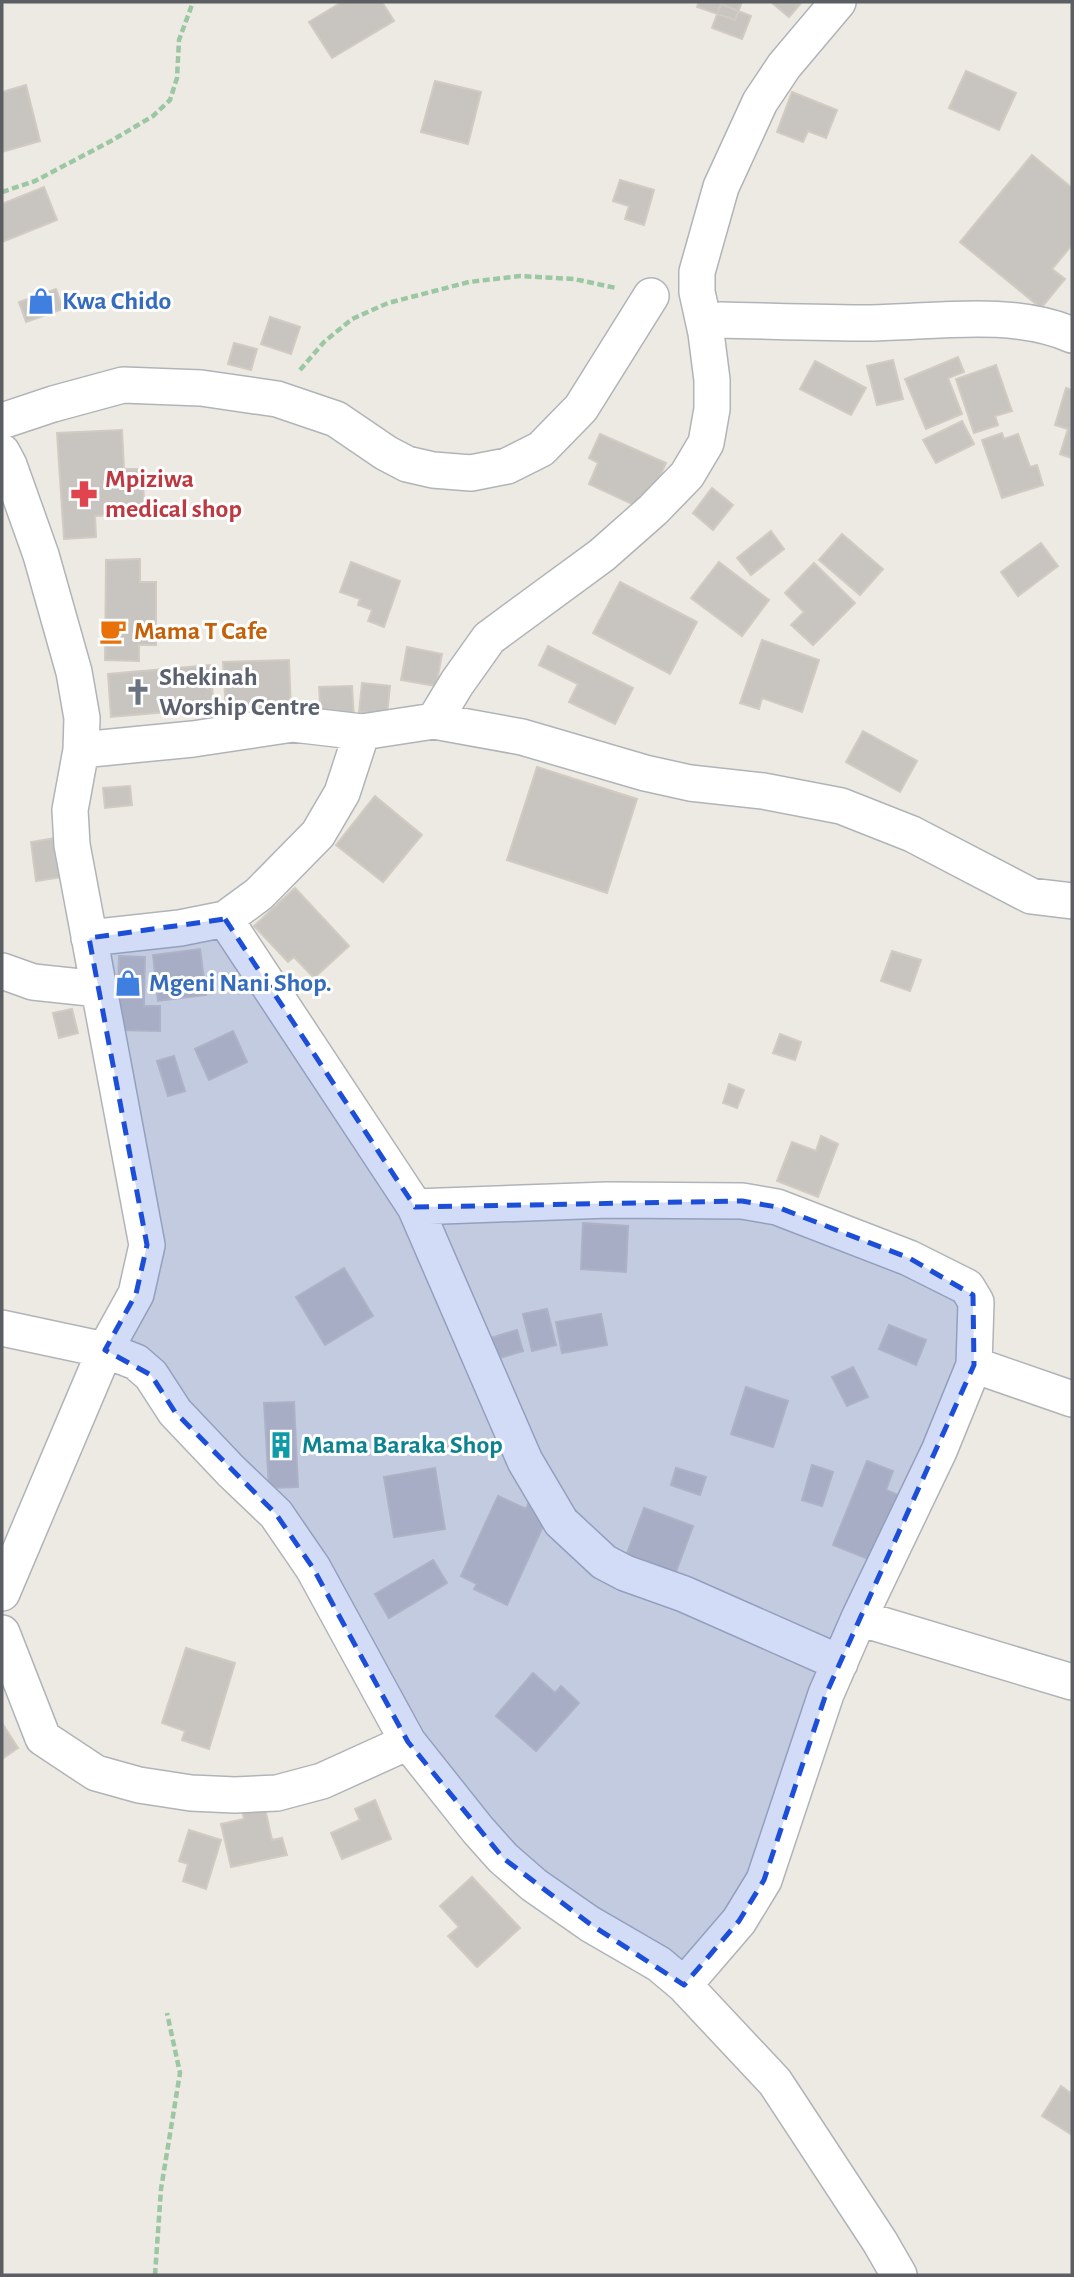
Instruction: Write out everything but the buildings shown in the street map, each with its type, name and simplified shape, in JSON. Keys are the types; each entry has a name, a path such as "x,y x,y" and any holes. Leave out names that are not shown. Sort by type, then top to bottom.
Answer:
{"street":[{"path":"434,721 489,638 602,555 653,510 687,475 706,443 712,408 712,380 699,302 697,272 721,187 760,102 784,66 838,2"},
{"path":"2,421 123,385 201,388 277,399 337,419 386,453 407,464 433,470 471,473 507,466 541,449 581,408 651,296"},
{"path":"706,333 714,322 720,320 869,323 1010,319 1052,326 1072,335"},
{"path":"2,452 41,555 74,671 82,718 81,750 70,810 72,845 147,1245 136,1294 105,1350 2,1593"},
{"path":"81,750 193,739 293,724 362,732 434,721 522,737 645,773 690,783 763,791 841,806 912,834 1031,896 1072,901"},
{"path":"89,938 180,928 225,919 259,894 318,834 342,793 362,732"},
{"path":"225,919 415,1207 525,1461 561,1522 604,1562 625,1573 684,1594 840,1663"},
{"path":"2,971 33,982 99,989"},
{"path":"415,1207 608,1200 742,1201 777,1207 909,1258 967,1287 976,1302 974,1365 939,1451 825,1694 764,1880 739,1921 684,1985"},
{"path":"2,1328 105,1350 136,1362 151,1375 183,1421 276,1514 313,1568 408,1742 503,1858 534,1885 568,1909 659,1964 684,1985 775,2082 899,2275"},
{"path":"974,1365 1072,1399"},
{"path":"859,1618 1072,1682"},
{"path":"2,1633 43,1738 96,1773 139,1785 202,1794 276,1793 322,1782 408,1742"}],"path":[{"path":"2,192 35,181 111,141 153,116 170,100 177,78 179,40 193,2"},
{"path":"277,399 324,342 352,319 388,303 469,282 520,276 574,279 651,296"},
{"path":"155,2275 161,2189 180,2073 167,2013"}],"highlighted area":[{"path":"225,919 415,1207 742,1201 777,1207 909,1258 973,1295 974,1365 826,1694 764,1880 739,1921 684,1985 590,1924 503,1858 408,1742 313,1568 276,1514 175,1412 151,1375 105,1350 136,1294 147,1245 89,938"}],"place":[{"name":"Kwa Chido","path":"41,301"},
{"name":"Mpiziwa medical shop","path":"84,494"},
{"name":"Mama T Cafe","path":"113,631"},
{"name":"Shekinah Worship Centre","path":"138,692"},
{"name":"Mgeni Nani Shop.","path":"128,983"},
{"name":"Mama Baraka Shop","path":"281,1445"}]}
